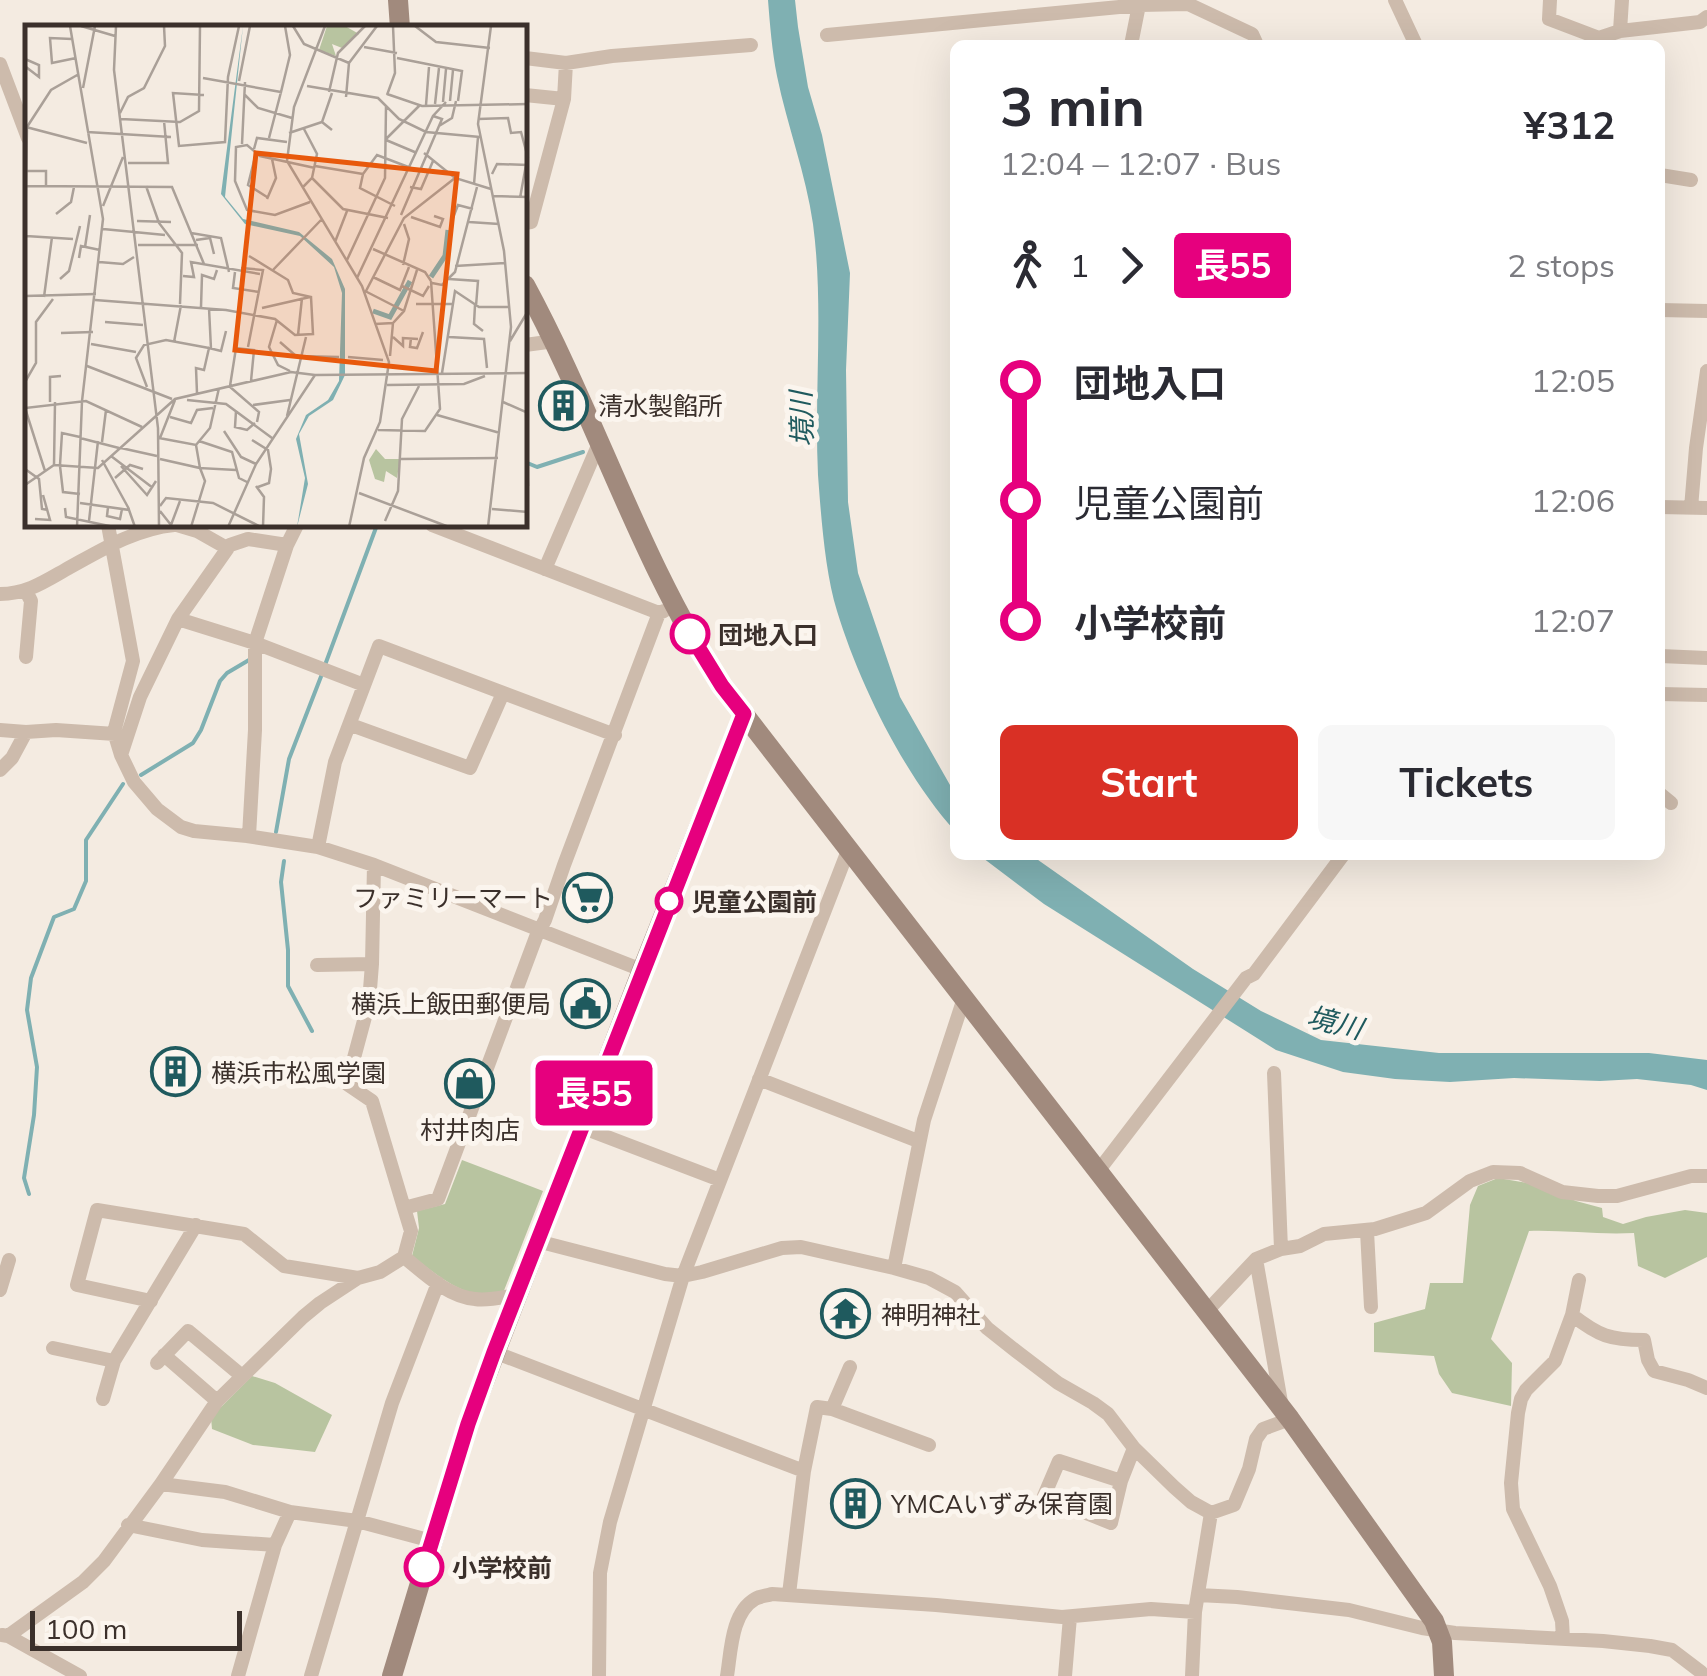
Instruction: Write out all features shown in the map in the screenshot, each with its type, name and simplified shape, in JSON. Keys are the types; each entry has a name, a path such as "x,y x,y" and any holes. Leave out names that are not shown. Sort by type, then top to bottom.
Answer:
{"street":[{"path":"398,0 400,25"},
{"path":"1218,18 1225,0"},
{"path":"1395,0 1414,40"},
{"path":"1550,0 1549,19 1598,40"},
{"path":"1620,32 1622,0"},
{"path":"1132,40 1140,3"},
{"path":"827,35 1140,3 1188,4 1252,34 1255,40"},
{"path":"1602,40 1620,32 1700,22 1707,16"},
{"path":"528,58 566,63 752,46"},
{"path":"528,222 564,99 566,63"},
{"path":"0,64 25,130"},
{"path":"528,95 564,99"},
{"path":"1665,176 1690,180"},
{"path":"528,291 600,441 668,609 744,714 1286,1414 1429,1613 1439,1631 1444,1676"},
{"path":"1665,310 1707,311"},
{"path":"528,345 555,341"},
{"path":"1665,507 1699,508 1696,448 1707,371"},
{"path":"544,569 600,441"},
{"path":"109,528 133,660 114,734 134,782 169,819 194,831 318,848 374,865 642,970"},
{"path":"0,594 26,592 112,544 159,528"},
{"path":"188,528 227,548"},
{"path":"249,836 255,643 287,545 296,528"},
{"path":"440,528 544,569 668,609"},
{"path":"121,755 140,698 178,620 227,548 248,540 287,545"},
{"path":"26,592 30,601 26,657"},
{"path":"404,1208 438,1199 536,937 668,609"},
{"path":"178,620 255,643 364,685"},
{"path":"318,848 336,762 379,646 615,735"},
{"path":"1665,656 1707,658"},
{"path":"351,725 470,768 503,693"},
{"path":"1665,694 1707,694"},
{"path":"392,1676 468,1424 494,1352 744,714"},
{"path":"0,730 114,734"},
{"path":"0,770 12,758 26,732"},
{"path":"599,1676 600,1573 610,1522 683,1276 849,848"},
{"path":"1099,1170 1340,860"},
{"path":"80,1676 4,1635 84,1582 104,1561 217,1401 302,1317 358,1278 380,1272 404,1257 411,1232 372,1101 347,1084 365,1023 372,964 374,865"},
{"path":"318,965 372,964"},
{"path":"894,1268 918,1141 964,998"},
{"path":"1274,1073 1281,1249"},
{"path":"759,1079 918,1141"},
{"path":"581,1127 720,1180"},
{"path":"1207,1311 1256,1259 1324,1234 1367,1230 1426,1213 1470,1181 1493,1172 1520,1173 1562,1192 1598,1196 1618,1196 1692,1176 1707,1176"},
{"path":"152,1302 78,1285 97,1210 244,1234 284,1266 358,1278"},
{"path":"102,1399 114,1361 196,1225"},
{"path":"1367,1230 1371,1307"},
{"path":"537,1240 683,1276 723,1268 782,1248 800,1247 929,1278 955,1292 987,1328 1058,1383 1108,1414 1134,1448 1191,1502 1211,1513 1234,1505 1256,1439 1263,1429 1286,1414"},
{"path":"404,1257 458,1295 474,1300 516,1295"},
{"path":"1256,1259 1286,1414"},
{"path":"0,1290 9,1260"},
{"path":"1563,1638 1554,1596 1513,1510 1511,1483 1521,1399 1555,1362 1572,1316 1579,1280"},
{"path":"312,1676 392,1403 438,1284"},
{"path":"1572,1316 1606,1338 1644,1340 1654,1371 1707,1388"},
{"path":"217,1401 160,1359 188,1331 242,1376"},
{"path":"53,1348 114,1361"},
{"path":"494,1352 804,1471"},
{"path":"832,1409 850,1367"},
{"path":"789,1594 804,1471 817,1407 929,1445"},
{"path":"1122,1482 1059,1461 1044,1496 1111,1522 1134,1448"},
{"path":"161,1484 225,1492 290,1512 357,1521 432,1541"},
{"path":"238,1676 276,1545 290,1512"},
{"path":"1192,1676 1195,1612 1211,1513"},
{"path":"128,1524 202,1540 276,1545"},
{"path":"727,1676 735,1630 743,1611 755,1599 772,1594 1070,1617 1151,1610 1195,1612"},
{"path":"1198,1596 1237,1596 1349,1610 1439,1631 1603,1641 1672,1650 1703,1671"},
{"path":"1065,1676 1070,1617"}],"green space":[{"path":"462,1160 543,1191 503,1293 477,1294 459,1288 412,1256 419,1228 417,1211 445,1204"},
{"path":"1498,1178 1534,1184 1602,1208 1603,1217 1623,1224 1685,1210 1707,1213 1707,1257 1665,1278 1638,1266 1634,1233 1529,1231 1491,1339 1512,1363 1511,1406 1452,1393 1439,1374 1434,1356 1374,1352 1374,1323 1425,1309 1430,1283 1463,1283 1470,1205 1478,1186"},
{"path":"252,1376 275,1383 332,1415 315,1452 253,1445 212,1429 211,1417"}],"water":[{"path":"768,0 795,0 808,87 822,135 850,273 846,370 848,502 858,573 900,697 950,785 950,825 918,783 885,727 846,639 833,596 818,475 818,286 813,224 772,48"},
{"path":"986,860 1038,860 1193,969 1261,1011 1321,1040 1439,1053 1649,1053 1707,1060 1707,1090 1637,1079 1450,1082 1343,1072 1276,1050 1044,904"}],"waterway":[{"path":"528,463 537,467 583,452"},
{"path":"325,665 376,528"},
{"path":"141,775 193,743 220,681 249,660"},
{"path":"276,832 289,759 322,674"},
{"path":"29,1194 24,1178 37,1067 27,1010 31,978 54,917 74,909 86,881 86,840 123,784"},
{"path":"284,861 281,882 288,986 312,1031"}],"bus line":[{"name":"長55","path":"424,1567 494,1352 744,714 690,634"}],"place":[{"name":"清水製餡所","path":"563,405"},
{"name":"団地入口","path":"690,634"},
{"name":"ファミリーマート","path":"588,897"},
{"name":"児童公園前","path":"669,901"},
{"name":"横浜上飯田郵便局","path":"586,1003"},
{"name":"横浜市松風学園","path":"176,1072"},
{"name":"村井肉店","path":"470,1083"},
{"name":"神明神社","path":"846,1314"},
{"name":"YMCAいずみ保育園","path":"856,1503"},
{"name":"小学校前","path":"424,1567"}],"water label":[{"name":"境川","path":"801,419"},
{"name":"境川","path":"1335,1022"}]}
